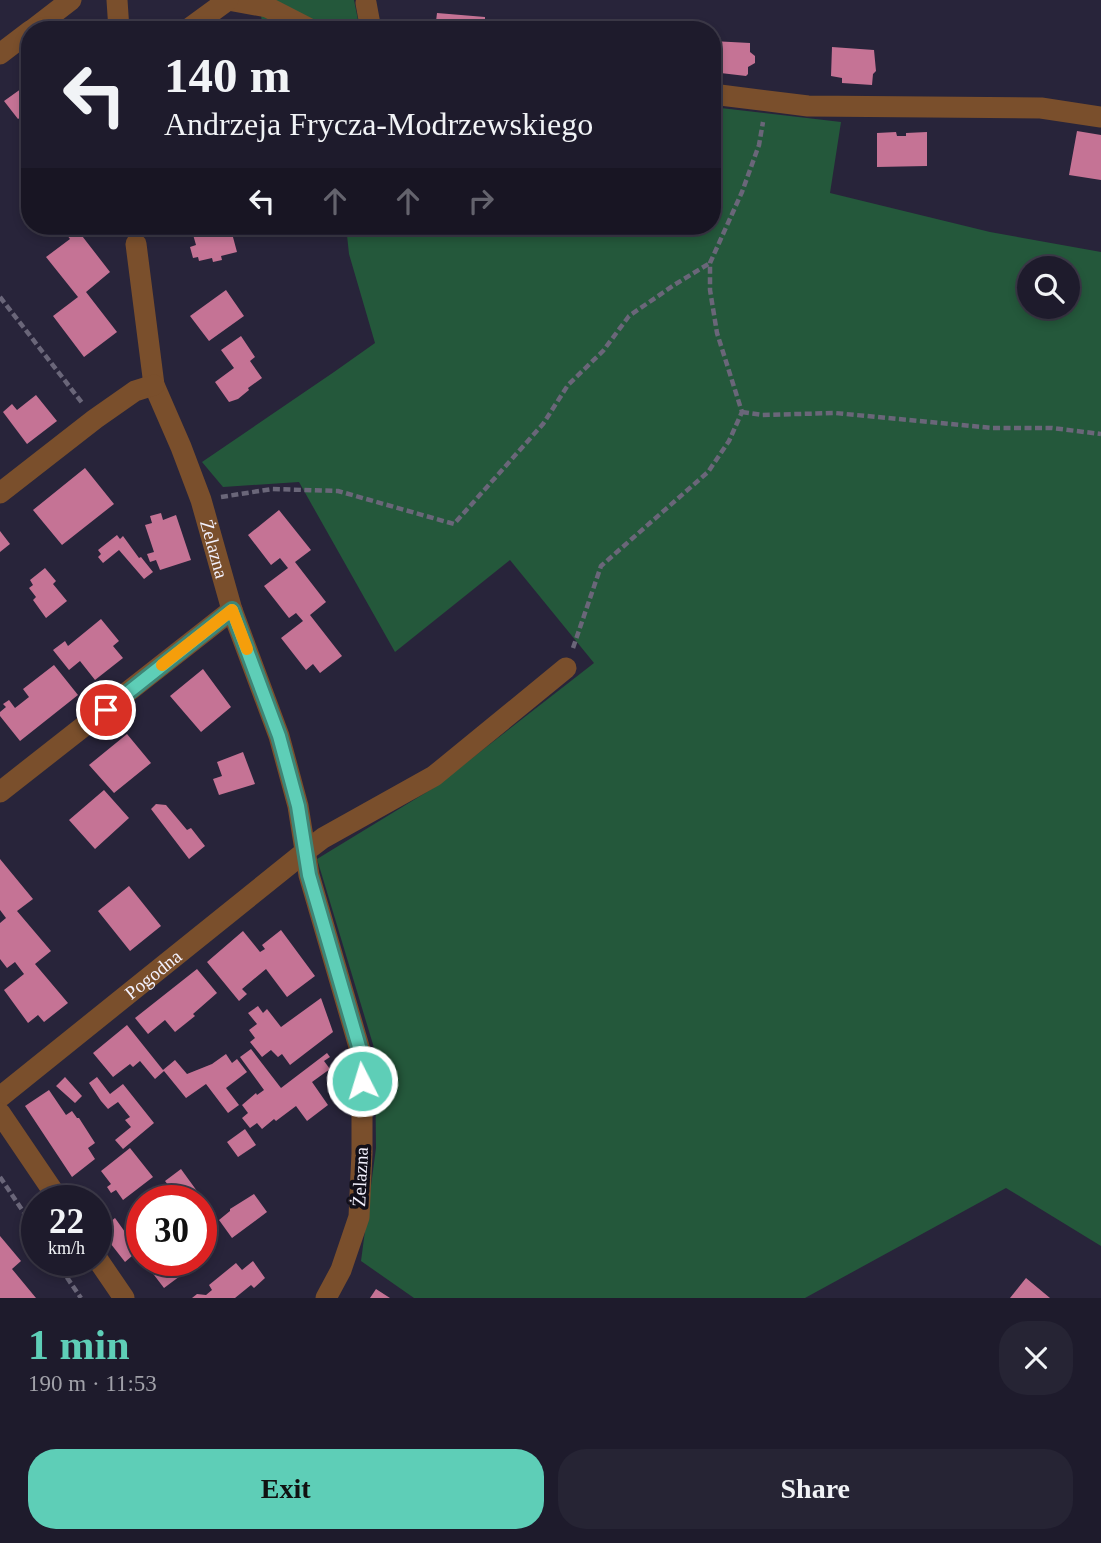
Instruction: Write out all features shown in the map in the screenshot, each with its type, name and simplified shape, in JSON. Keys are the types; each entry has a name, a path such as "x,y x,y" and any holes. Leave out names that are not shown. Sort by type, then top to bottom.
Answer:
{"street":[{"path":"43,21 71,0"},
{"path":"117,0 118,21"},
{"path":"199,21 228,0 267,7 294,21"},
{"path":"366,2 369,21"},
{"path":"0,54 21,38"},
{"path":"721,95 808,106 1041,108 1101,117"},
{"name":"Żelazna","path":"136,244 154,385 201,500 232,610 279,736 298,806 309,875 362,1057 359,1217 341,1270 326,1298"},
{"path":"0,493 95,419 135,391 154,385"},
{"path":"0,792 232,610"},
{"name":"Pogodna","path":"0,1097 323,838 434,776 566,668"},
{"path":"0,1113 49,1185"},
{"path":"109,1276 124,1298"}],"path":[{"path":"566,668 601,566 708,472 730,441 742,412 717,333 710,289 710,263 742,192 759,145 767,100"},
{"path":"201,500 272,489 338,491 454,524 543,424 568,385 603,351 629,316 710,263"},
{"path":"0,297 95,419"},
{"path":"742,412 762,415 835,413 992,428 1052,428 1101,434"},
{"path":"0,1177 21,1208"},
{"path":"66,1276 81,1298"}],"green space":[{"path":"259,0 354,0 358,21 262,21"},
{"path":"721,108 841,122 830,193 990,232 1101,252 1101,1246 1006,1188 805,1298 414,1298 361,1261 376,1148 375,1051 317,859 435,787 594,663 510,560 395,652 299,482 223,487 202,462 375,343 349,254 347,235 721,235"}],"building":[{"path":"437,13 485,17 485,21 436,21"},
{"path":"721,41 750,43 750,52 755,56 755,63 748,67 746,76 721,73"},
{"path":"832,47 874,50 876,71 872,85 842,83 842,78 831,76"},
{"path":"21,89 21,117 18,119 4,101"},
{"path":"1077,131 1101,135 1101,180 1069,175"},
{"path":"896,132 897,136 906,136 906,133 927,132 927,166 877,167 877,133"},
{"path":"67,235 81,235 110,272 86,292 117,332 84,357 53,316 78,297 46,257 70,239"},
{"path":"193,235 232,235 237,252 221,256 222,260 213,262 212,258 199,261 198,257 193,258 190,247 196,245"},
{"path":"226,290 244,316 209,341 190,316"},
{"path":"241,336 255,357 250,361 262,378 238,399 229,402 215,382 234,368 221,350"},
{"path":"36,395 57,421 27,444 3,412 12,404 17,410"},
{"path":"85,468 114,504 62,545 33,510"},
{"path":"279,510 311,550 295,562 326,602 310,615 342,656 320,673 313,664 306,670 281,638 303,621 296,613 289,618 264,586 288,568 280,558 271,565 248,535"},
{"path":"161,513 163,520 176,515 191,560 160,570 156,560 150,562 147,554 154,552 145,525 152,523 150,516"},
{"path":"0,531 10,544 0,552"},
{"path":"117,535 120,539 123,536 153,572 144,579 119,550 103,563 98,557 101,554 98,550"},
{"path":"45,568 56,581 53,584 67,601 46,618 33,600 36,597 29,588 33,585 30,580"},
{"path":"101,619 119,641 113,646 123,658 95,680 80,661 69,670 53,650 65,641 68,646"},
{"path":"54,665 78,695 20,741 0,716 0,712 6,707 3,704 9,700 15,708 29,697 23,689"},
{"path":"203,669 231,707 201,732 170,696"},
{"path":"127,734 151,763 114,793 89,765"},
{"path":"243,752 255,784 219,795 213,779 222,776 217,762"},
{"path":"104,790 129,818 95,849 69,820"},
{"path":"156,804 166,805 187,830 191,828 205,846 189,859 151,809"},
{"path":"0,859 33,899 17,911 51,951 35,964 68,1003 44,1022 38,1015 28,1023 4,990 24,974 15,962 7,968 0,959 0,923 6,918 0,910"},
{"path":"129,886 161,926 130,951 98,911"},
{"path":"281,930 315,976 287,997 266,969 242,989 247,994 239,1001 207,962 243,931 260,952 265,949 262,945"},
{"path":"197,969 217,993 175,1032 165,1020 148,1034 135,1018"},
{"path":"321,998 333,1032 290,1065 282,1054 278,1057 271,1050 262,1057 250,1042 255,1038 249,1030 257,1024 248,1013 258,1006 263,1013 267,1009 281,1027"},
{"path":"127,1025 163,1070 175,1060 187,1074 212,1064 226,1054 232,1063 237,1059 247,1072 226,1088 239,1105 228,1113 206,1084 186,1098 164,1071 155,1079 140,1061 133,1067 130,1064 113,1077 93,1053"},
{"path":"251,1049 281,1088 327,1053 330,1057 324,1061 330,1069 312,1082 328,1105 307,1121 296,1106 262,1129 257,1123 250,1128 242,1118 248,1113 242,1105 264,1090 240,1057"},
{"path":"65,1077 82,1096 75,1103 56,1086"},
{"path":"97,1077 110,1094 123,1084 154,1123 123,1149 115,1140 131,1127 125,1120 130,1117 118,1102 108,1109 101,1101 89,1083"},
{"path":"49,1090 66,1115 72,1111 79,1118 95,1143 88,1148 95,1159 72,1177 25,1106"},
{"path":"245,1129 256,1145 238,1157 227,1142"},
{"path":"130,1148 153,1177 143,1185 126,1185 126,1198 123,1200 116,1190 112,1192 112,1185 101,1171"},
{"path":"181,1169 193,1185 168,1185 165,1181"},
{"path":"254,1194 267,1212 232,1238 219,1220 230,1209"},
{"path":"115,1218 126,1231 125,1262 112,1245 112,1220"},
{"path":"0,1236 21,1261 12,1269 36,1298 0,1298"},
{"path":"253,1261 265,1278 254,1288 251,1285 235,1298 192,1298 197,1294 206,1295 212,1290 209,1285 236,1263 242,1270"},
{"path":"155,1276 180,1276 164,1288"},
{"path":"1026,1278 1050,1298 1010,1298"},
{"path":"376,1289 390,1298 370,1298"}],"slow traffic":[{"path":"162,665 232,610 247,649"}],"route":[{"path":"106,710 232,610 286,760 303,829 309,875 362,1057 362,1081"}]}
